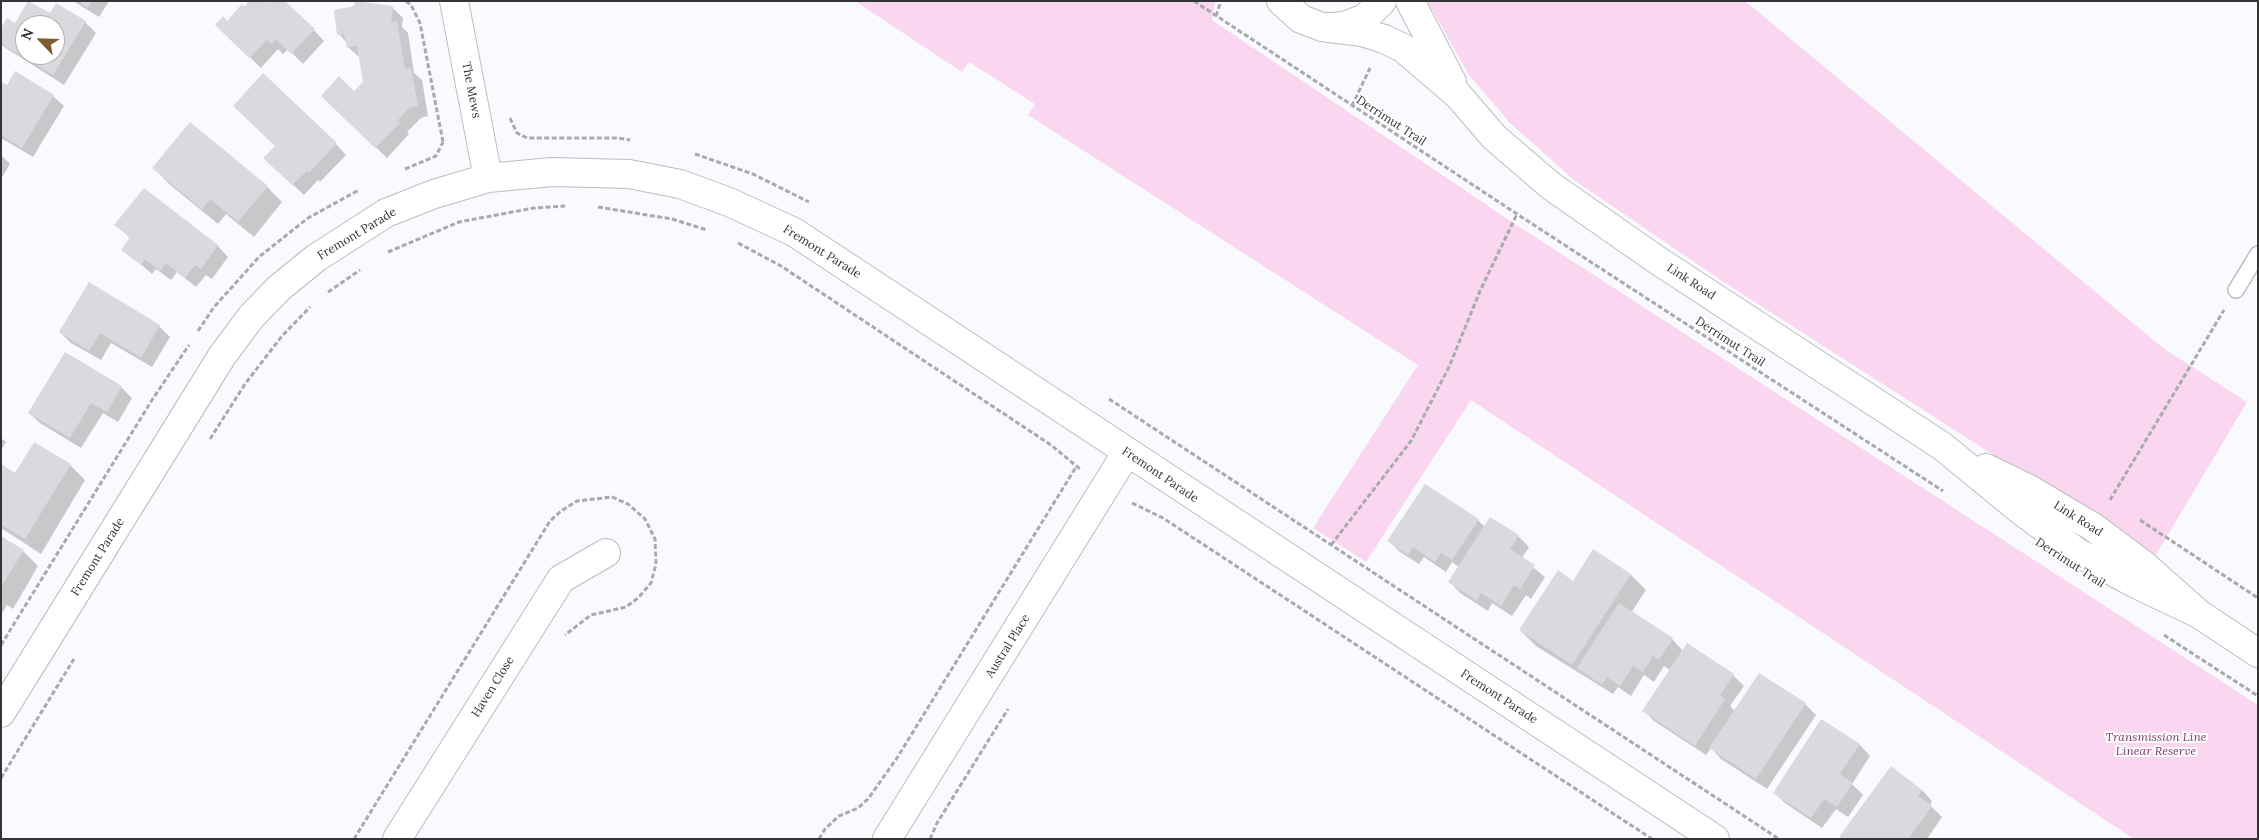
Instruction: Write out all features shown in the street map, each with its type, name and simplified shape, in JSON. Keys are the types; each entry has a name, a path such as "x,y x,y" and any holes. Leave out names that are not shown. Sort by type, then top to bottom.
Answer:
{"street":[{"name":"The Mews","path":"454,1 488,178"},
{"path":"1281,1 1301,19 1322,26 1344,26 1355,22 1369,14 1382,1"},
{"name":"Link Road","path":"1410,1 1458,95"},
{"name":"Link Road","path":"1322,26 1362,32 1391,42 1412,55 1458,95 1494,138 1551,186 1657,260 1942,446 2020,510 2078,552 2134,583 2199,614 2258,653"},
{"name":"Fremont Parade","path":"1,713 222,356 251,317 279,288 316,258 386,213 434,194 488,178 552,172 629,174 680,184 729,202 794,232 1715,839"},
{"name":"Link Road","path":"1942,446 2029,489 2093,527 2146,566 2199,614"},
{"name":"Austral Place","path":"887,839 1127,452"},
{"name":"Haven Close","path":"397,839 561,579 606,553"}],"lane":[{"path":"2236,290 2258,254"}],"path":[{"name":"Derrimut Trail","path":"1194,1 1517,214 1950,495"},
{"path":"1216,16 1220,1"},
{"path":"386,252 459,222 534,208 574,205"},
{"path":"592,206 672,219 713,232"},
{"path":"1308,572 1349,524 1411,441 1448,368 1480,291 1517,214"},
{"path":"730,239 781,266 1051,445 1076,467 1135,504 1163,518 1652,839"},
{"path":"324,294 363,268"},
{"path":"2093,527 2236,290"},
{"path":"210,440 245,384 282,336 311,306"},
{"path":"819,839 825,830 840,816 858,808 868,799 897,758 1076,467"},
{"path":"2110,500 2118,505"},
{"path":"1130,512 1135,504"},
{"path":"2134,516 2258,598"},
{"path":"2158,630 2258,696"},
{"path":"1,778 75,659"},
{"path":"930,839 937,823 1010,706"}],"green space":[{"name":"Transmission Line Linear Reserve","path":"855,1 1215,1 1212,20 1512,222 2258,705 2258,839 2134,839 1471,400 1366,562 1313,528 1418,365 1028,115 1035,104 969,62 962,72"},
{"path":"1427,1 1745,1 2163,348 2247,402 2154,558 1722,281 1574,180 1510,123 1469,75"}],"building":[{"path":"28,1 50,13 56,3 86,21 65,55 65,15 20,15"},
{"path":"78,1 92,1 88,8"},
{"path":"249,1 267,1 269,3 271,1 285,1 315,29 291,54 276,39 272,44 267,40 249,58 215,25 223,16 227,21 242,4 244,7"},
{"path":"355,1 393,6 391,22 397,21 405,69 411,68 418,106 410,107 397,121 400,123 375,148 321,96 339,76 354,91 363,82 357,46 347,48 344,34 337,35 334,10 354,6"},
{"path":"7,18 15,23 15,52 1,44 1,28"},
{"path":"36,65 59,65 53,75"},
{"path":"15,71 54,95 22,148 1,135 1,82 7,85"},
{"path":"263,73 337,143 309,173 307,171 292,185 263,158 275,146 233,106"},
{"path":"190,122 268,186 238,222 210,199 202,209 152,168"},
{"path":"144,188 218,245 201,269 195,265 185,278 166,263 160,271 145,259 141,265 121,250 130,237 114,225"},
{"path":"89,282 160,325 141,358 100,333 89,351 59,332"},
{"path":"65,352 122,386 107,412 91,403 70,438 28,413"},
{"path":"34,442 71,464 25,539 1,525 1,464 15,473"},
{"path":"1425,484 1479,519 1452,560 1441,553 1435,562 1413,547 1408,555 1387,541"},
{"path":"1490,517 1519,535 1510,549 1535,565 1520,589 1514,585 1501,606 1481,593 1477,601 1448,582"},
{"path":"1,536 24,550 1,587"},
{"path":"1593,549 1631,574 1572,665 1519,630 1558,570 1573,581"},
{"path":"1619,603 1673,638 1659,660 1653,656 1643,672 1633,666 1620,686 1607,677 1602,685 1577,668"},
{"path":"1687,643 1734,674 1720,695 1725,699 1695,746 1642,711"},
{"path":"1759,673 1806,703 1756,779 1709,748"},
{"path":"1821,719 1860,744 1840,774 1853,783 1837,807 1824,799 1811,818 1773,793"},
{"path":"1891,766 1922,790 1918,796 1932,806 1908,839 1841,839 1839,837"}]}
